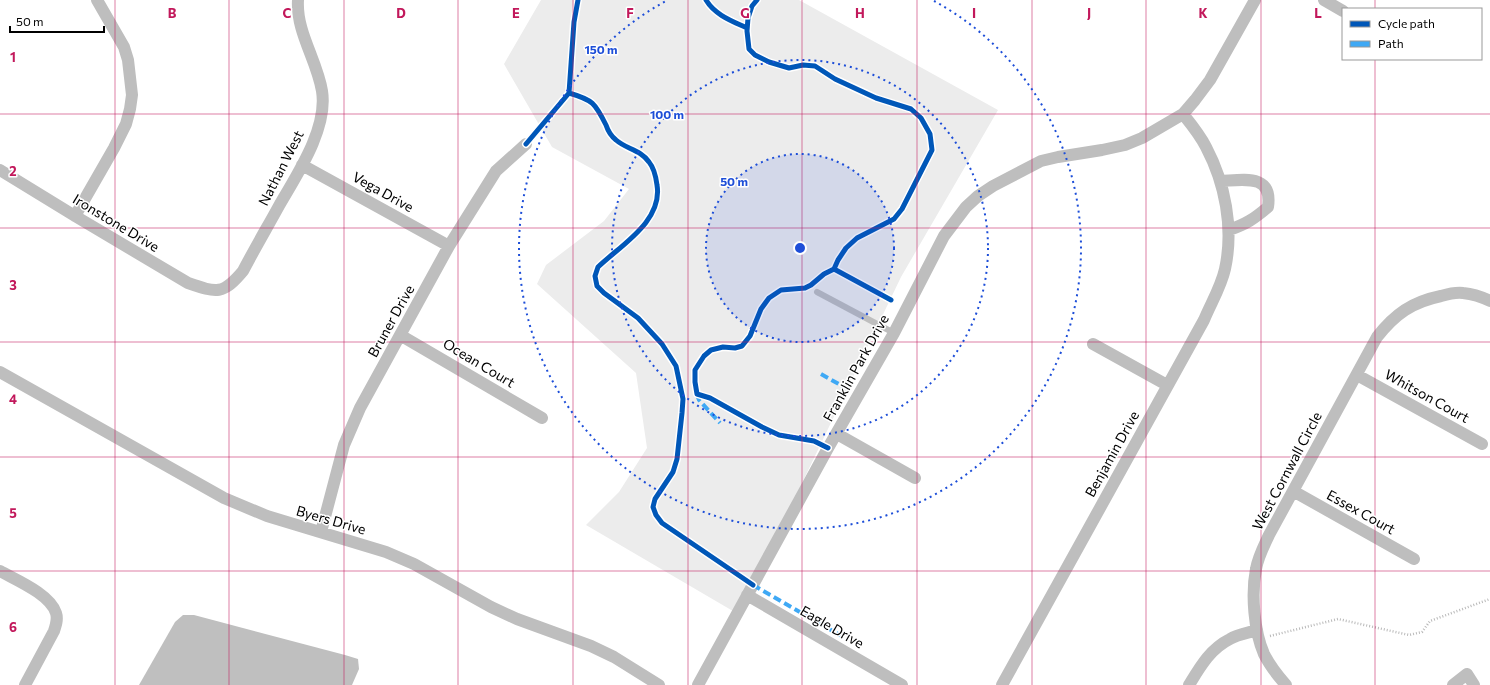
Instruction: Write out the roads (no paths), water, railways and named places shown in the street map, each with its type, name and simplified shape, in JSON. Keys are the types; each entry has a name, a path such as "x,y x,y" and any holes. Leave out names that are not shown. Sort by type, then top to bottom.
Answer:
{"street":[{"path":"75,216 126,124 132,95 128,60 124,47 97,0"},
{"name":"Nathan West","path":"222,290 233,283 243,271 302,165 318,130 323,109 322,92 320,81 300,23 298,0"},
{"name":"Franklin Park Drive","path":"698,685 824,455 894,333 944,236 966,207 978,196 1009,176 1041,162 1058,157 1125,145 1142,138 1183,114 1210,80 1255,0"},
{"path":"1324,0 1342,10"},
{"name":"Benjamin Drive","path":"1002,685 1204,320 1219,287 1225,269 1229,230 1225,200 1220,181 1216,168 1205,145 1183,114"},
{"name":"Bruner Drive","path":"321,532 344,445 360,408 449,246 496,171 526,144"},
{"name":"Vega Drive","path":"302,165 449,246"},
{"name":"Ironstone Drive","path":"0,170 188,283 208,289 222,290"},
{"path":"1220,181 1245,180 1258,182 1266,186 1269,196 1268,207 1259,215 1249,222 1229,230"},
{"name":"West Cornwall Circle","path":"1286,685 1264,654 1258,634 1254,590 1256,568 1260,553 1269,535 1377,337 1388,324 1410,306 1428,299 1448,294 1463,293 1490,301"},
{"name":"Ocean Court","path":"400,335 542,418"},
{"path":"1093,344 1167,386"},
{"name":"Byers Drive","path":"0,372 224,498 267,516 386,552 414,564 491,607 517,619 591,646 614,657 659,685"},
{"name":"Whitson Court","path":"1357,375 1482,444"},
{"path":"837,434 915,478"},
{"name":"Essex Court","path":"1293,491 1414,559"},
{"path":"0,570 42,595 50,602 56,613 57,622 54,631 25,685"},
{"name":"Eagle Drive","path":"747,595 902,685"},
{"path":"1189,685 1200,666 1219,646 1231,638 1258,634"},
{"path":"1453,685 1468,674 1474,685"}],"lane":[{"path":"817,292 894,333"}]}
